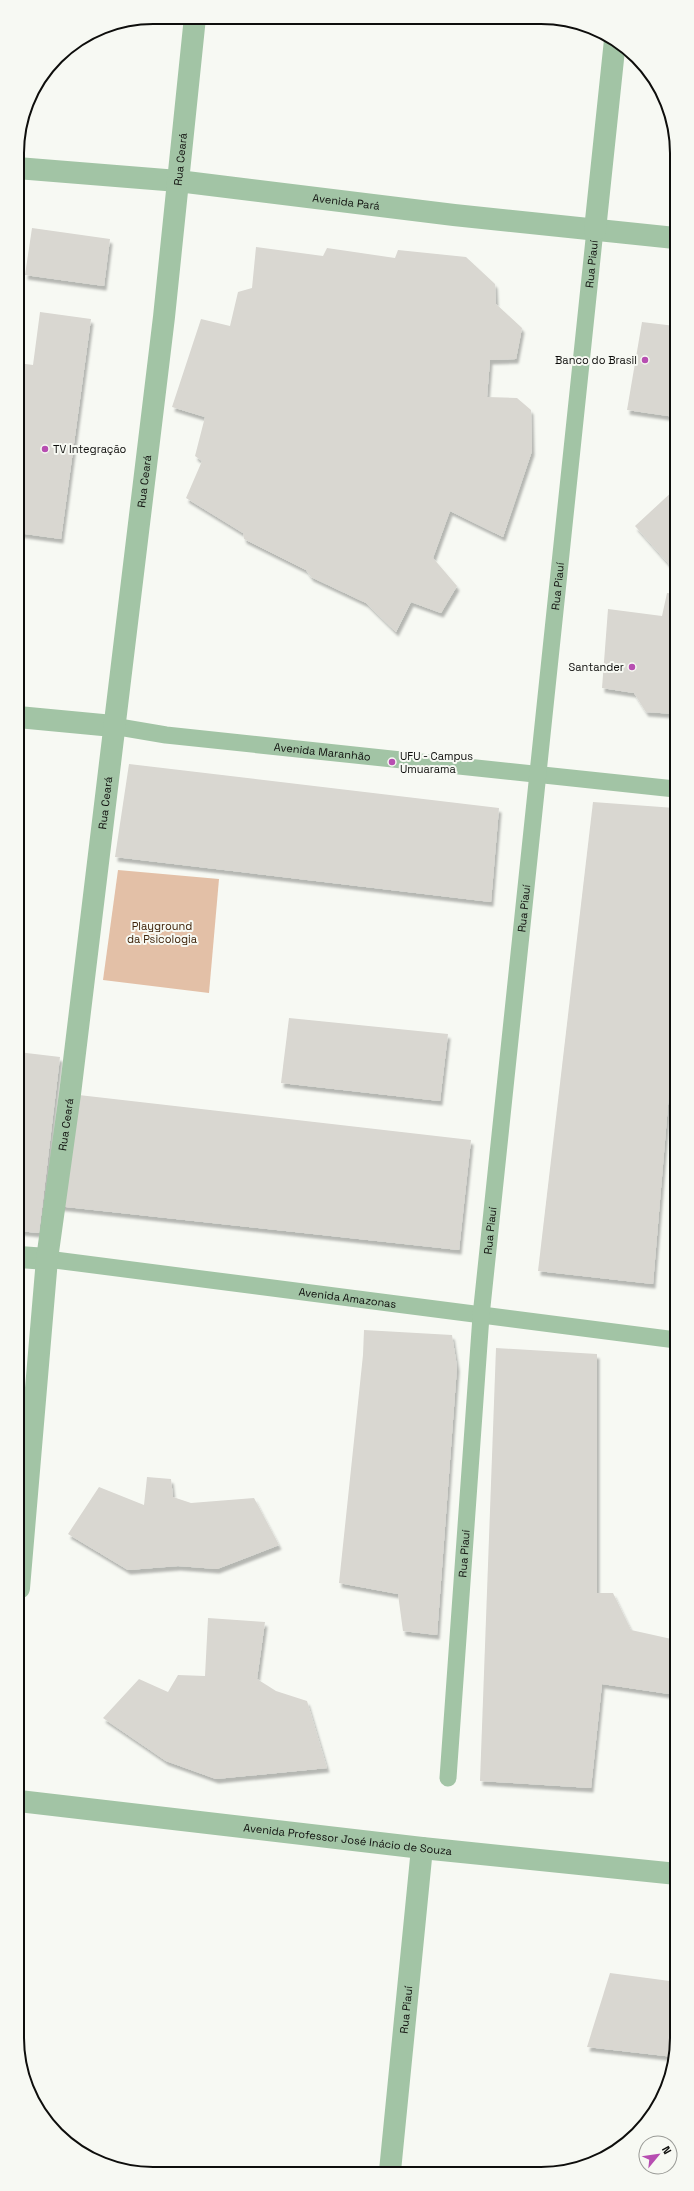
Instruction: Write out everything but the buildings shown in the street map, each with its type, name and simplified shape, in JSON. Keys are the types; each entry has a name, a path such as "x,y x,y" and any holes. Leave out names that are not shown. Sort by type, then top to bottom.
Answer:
{"street":[{"name":"Rua Ceará","path":"24,1529 47,1259 70,1094 113,726 164,317 194,24"},
{"name":"Rua Piauí","path":"595,230 614,48"},
{"name":"Avenida Pará","path":"24,169 178,181 454,216 670,238"},
{"name":"Avenida Maranhão","path":"24,717 113,726"},
{"name":"Avenida Amazonas","path":"24,1257 47,1259"},
{"name":"Avenida Professor José Inácio de Souza","path":"24,1802 422,1848 670,1873"},
{"name":"Rua Piauí","path":"390,2167 422,1848"}],"lane":[{"name":"Rua Piauí","path":"448,1778 481,1316 595,230"},
{"name":"Avenida Maranhão","path":"113,726 166,735 538,774 592,782 670,789"},
{"name":"Avenida Amazonas","path":"47,1259 670,1339"}],"green space":[{"name":"Playground da Psicologia","path":"118,870 219,879 209,993 103,980"}],"place":[{"name":"Banco do Brasil","path":"645,360"},
{"name":"TV Integração","path":"45,449"},
{"name":"Santander","path":"632,667"},
{"name":"UFU - Campus Umuarama","path":"392,762"}]}
